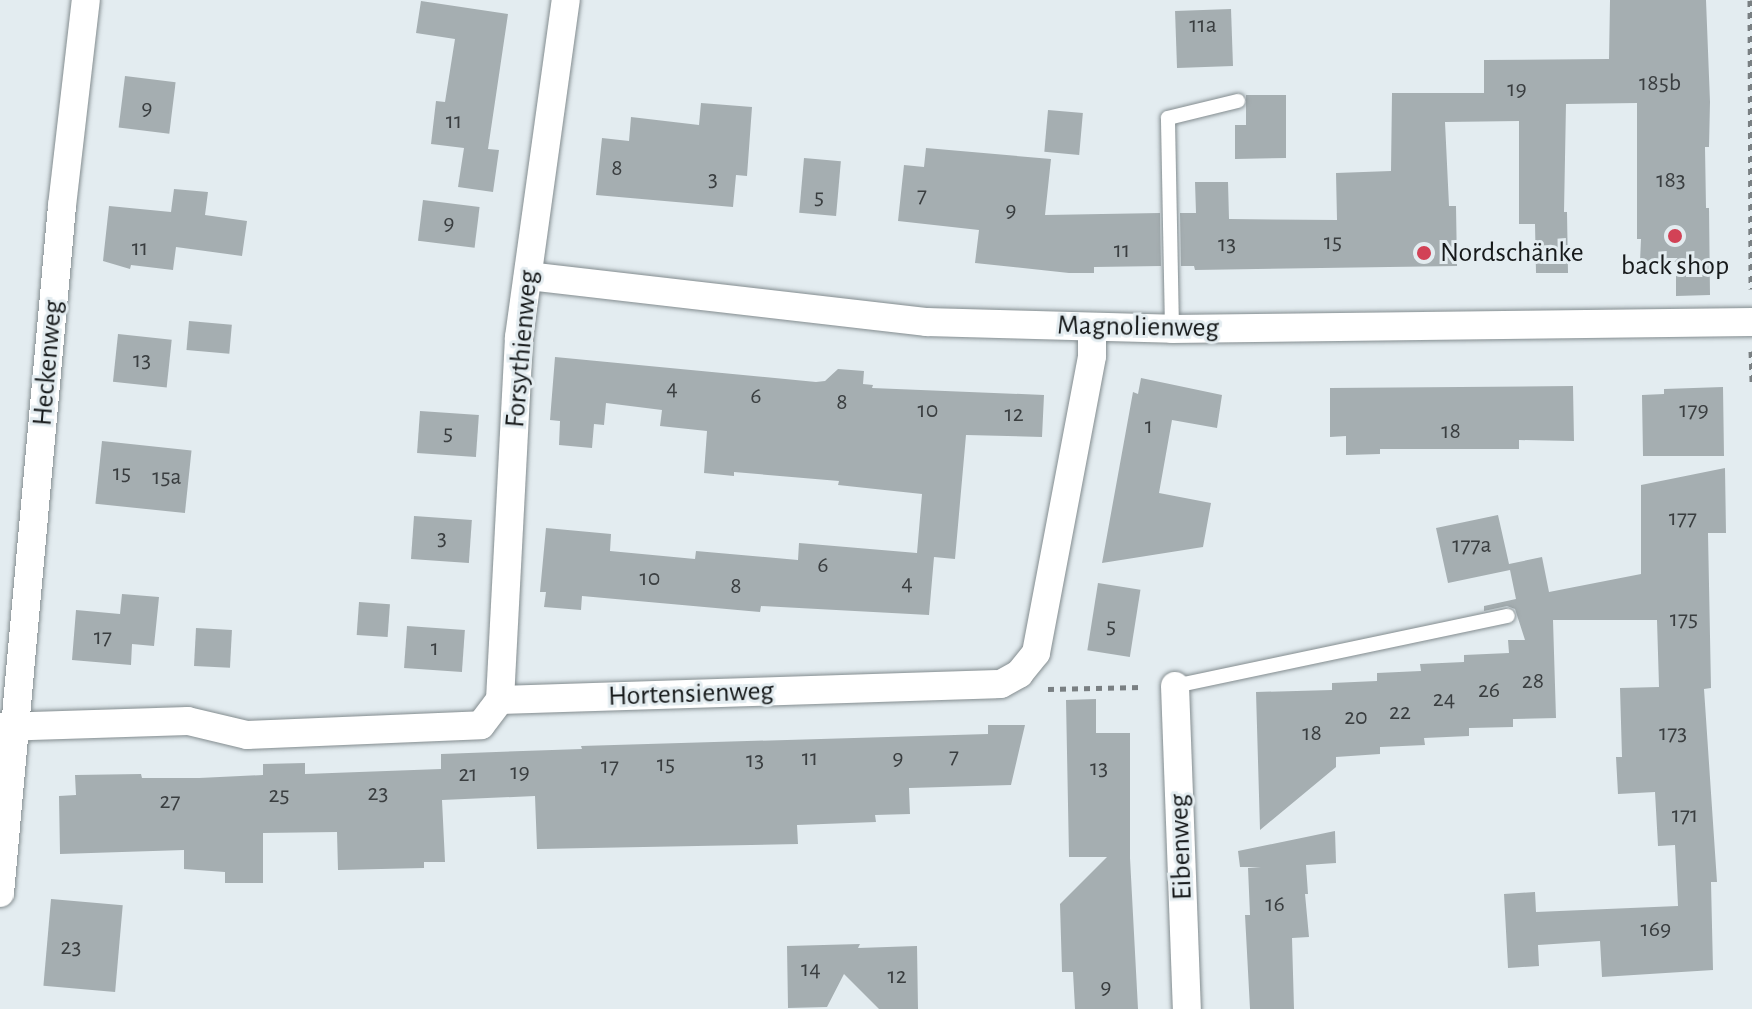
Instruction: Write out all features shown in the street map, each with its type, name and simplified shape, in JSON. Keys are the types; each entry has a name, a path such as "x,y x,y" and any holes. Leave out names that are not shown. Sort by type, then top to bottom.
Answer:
{"street":[{"name":"Heckenweg","path":"0,893 8,726 86,0"},
{"name":"Forsythienweg","path":"500,700 519,337 566,0"},
{"name":"Magnolienweg","path":"528,276 926,322 1092,327 1172,329 1751,309"},
{"path":"1019,674 1036,653 1092,356 1092,327"},
{"name":"Hortensienweg","path":"500,700 1001,684 1019,674"},
{"name":"Eibenweg","path":"1175,686 1187,1009"},
{"path":"8,726 188,721 247,735 481,725 500,700"}],"lane":[{"path":"1172,329 1168,118 1238,101"},
{"path":"1175,686 1508,616"}],"path":[{"path":"1750,0 1751,309"},
{"path":"1751,347 1752,386"},
{"path":"1019,674 1028,690 1175,686"}],"building":[{"path":"1610,0 1706,0 1710,102 1709,147 1705,147 1710,295 1676,296 1676,262 1640,262 1641,239 1637,239 1637,103 1566,104 1564,212 1567,212 1568,273 1536,273 1535,224 1519,224 1519,121 1445,122 1449,206 1456,206 1457,266 1195,270 1194,266 1181,266 1180,213 1196,213 1195,182 1228,182 1229,219 1337,220 1336,173 1391,171 1392,93 1484,93 1484,60 1609,59"},
{"path":"421,1 508,14 488,149 499,150 493,192 458,187 464,148 431,144 436,101 445,102 455,39 416,33"},
{"path":"1231,9 1233,66 1177,68 1175,11"},
{"path":"125,76 176,82 169,134 119,128"},
{"path":"1246,95 1286,95 1286,158 1235,159 1235,125 1246,125"},
{"path":"701,103 752,107 747,176 736,175 733,207 596,195 602,138 629,141 631,117 699,125"},
{"path":"1048,110 1083,113 1079,155 1044,152"},
{"path":"926,148 1051,159 1045,215 1160,213 1161,266 1094,267 1094,273 1069,273 975,263 979,230 898,221 904,165 924,167"},
{"path":"804,158 841,161 836,216 799,213"},
{"path":"174,189 208,192 205,215 247,221 242,256 176,247 173,270 131,265 130,269 103,261 109,206 171,212"},
{"path":"423,200 480,207 475,248 418,241"},
{"path":"189,321 232,325 229,354 186,350"},
{"path":"118,334 172,340 167,387 113,382"},
{"path":"555,357 816,382 825,381 838,369 864,371 863,384 873,385 872,388 1044,395 1042,437 966,435 955,559 934,557 929,615 761,606 760,612 582,596 581,610 544,607 546,592 540,592 546,528 611,534 610,551 695,559 696,551 798,560 799,543 917,553 922,494 838,485 839,481 734,472 734,476 704,473 707,431 660,426 662,410 606,403 604,425 594,424 592,448 559,445 560,421 550,420"},
{"path":"1141,378 1222,395 1217,428 1172,420 1159,493 1211,503 1203,547 1102,563 1133,392 1138,394"},
{"path":"1573,386 1574,441 1519,440 1519,449 1380,449 1380,454 1346,455 1346,436 1330,437 1330,388"},
{"path":"1723,387 1724,456 1643,456 1642,395 1664,394 1664,389"},
{"path":"420,411 479,415 476,457 417,453"},
{"path":"102,441 192,450 185,513 95,504"},
{"path":"1725,468 1726,533 1708,533 1711,688 1704,689 1717,882 1711,882 1713,970 1602,977 1600,941 1538,945 1539,966 1508,968 1504,894 1535,892 1536,912 1678,906 1675,845 1658,846 1655,792 1618,794 1616,757 1622,757 1620,688 1659,687 1657,620 1553,620 1556,718 1513,719 1513,727 1469,728 1469,736 1424,738 1425,745 1380,747 1380,754 1336,757 1336,767 1260,830 1256,692 1332,690 1332,683 1377,681 1377,673 1421,671 1420,664 1464,662 1464,655 1509,653 1508,640 1525,640 1515,609 1507,606 1484,611 1484,606 1516,599 1510,570 1448,583 1436,528 1498,515 1509,564 1542,557 1549,592 1641,574 1641,485"},
{"path":"414,516 472,520 469,563 411,559"},
{"path":"1098,583 1140,590 1130,657 1087,650"},
{"path":"122,594 159,597 154,646 132,644 131,665 72,660 76,610 120,614"},
{"path":"359,602 390,604 388,637 357,635"},
{"path":"407,626 465,630 462,672 404,668"},
{"path":"196,628 232,630 230,668 194,666"},
{"path":"1096,699 1096,733 1130,733 1130,858 1138,1009 1075,1009 1073,972 1062,972 1060,904 1107,857 1069,857 1066,700"},
{"path":"988,725 1025,725 1011,785 909,788 910,814 875,815 876,822 797,825 798,844 537,849 535,796 442,800 445,862 424,862 424,868 338,870 337,832 263,833 263,883 225,883 225,872 184,869 184,850 60,854 59,796 76,795 75,775 141,774 142,778 199,778 263,775 263,764 305,763 305,774 441,769 441,754 582,749 581,746 988,734"},
{"path":"1335,831 1336,863 1306,865 1309,937 1292,938 1294,1009 1250,1009 1245,915 1250,915 1248,868 1261,867 1240,867 1238,851"},
{"path":"51,899 123,905 115,992 43,986"},
{"path":"860,944 858,948 917,946 918,1009 879,1009 844,974 827,1007 788,1008 787,946"}],"place":[{"name":"back shop","path":"1675,236"},
{"name":"Nordschänke","path":"1424,253"}]}
